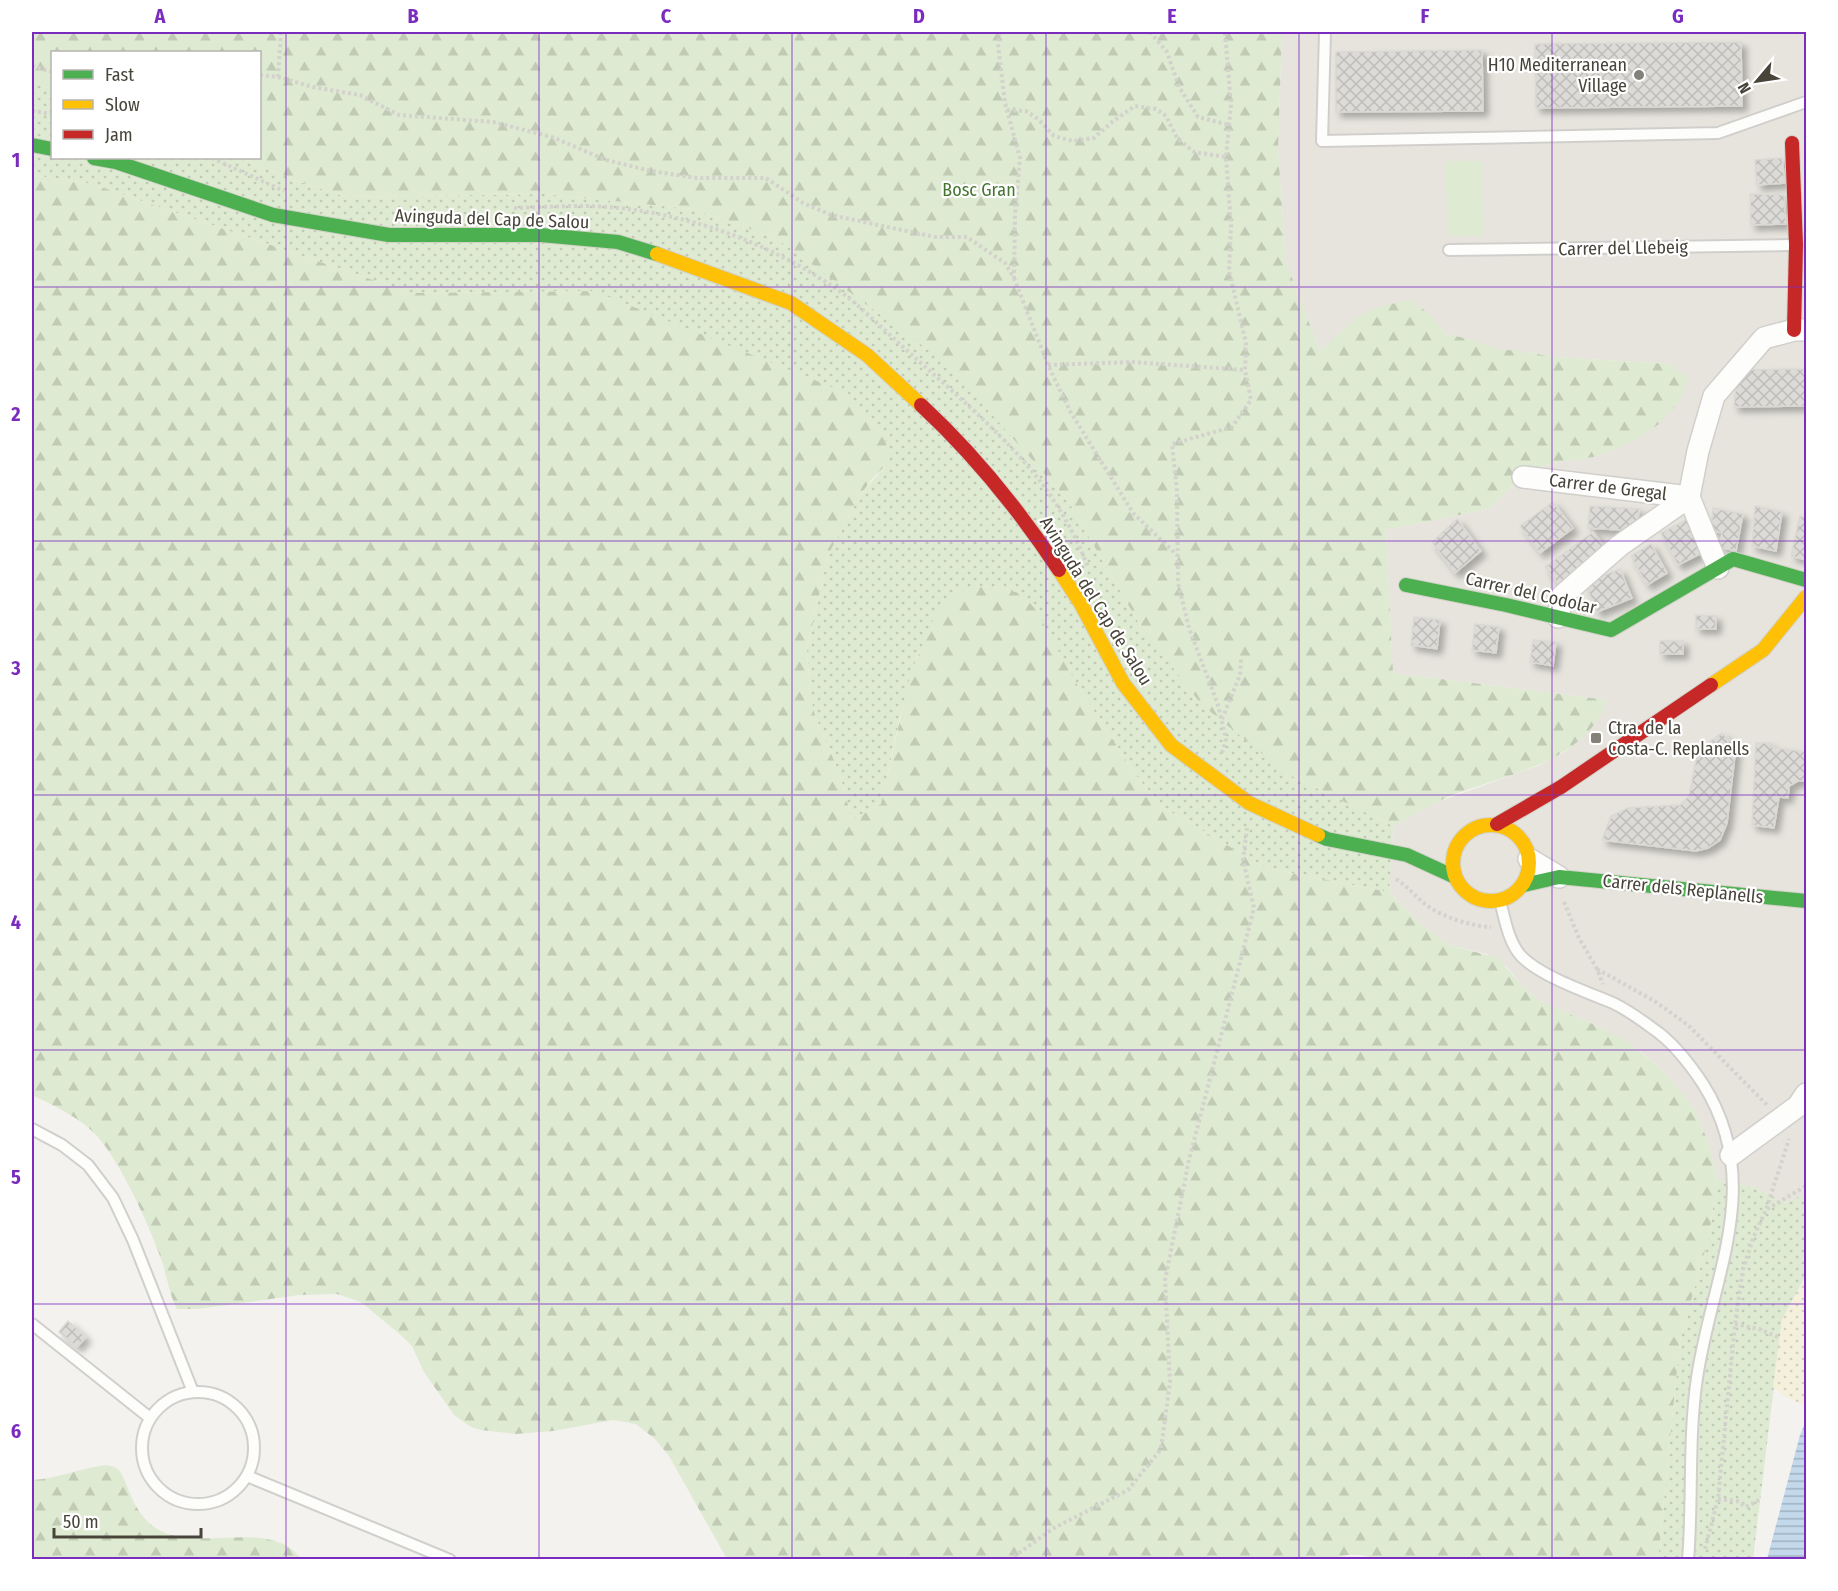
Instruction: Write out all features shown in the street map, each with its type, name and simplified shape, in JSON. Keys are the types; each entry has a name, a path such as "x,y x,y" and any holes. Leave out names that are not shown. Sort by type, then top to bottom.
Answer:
{"street":[{"path":"1558,617 1562,596 1619,546 1689,497 1698,451 1714,396 1764,338 1800,330 1792,143"},
{"path":"32,145 51,149"},
{"name":"Avinguda del Cap de Salou","path":"100,159 116,162 273,216 389,235 541,235 618,242 685,262 791,303 867,355 955,437 1030,526 1081,604 1123,683 1171,745 1249,803 1327,839 1407,855 1455,877"},
{"name":"Carrer de Gregal","path":"1523,477 1689,497 1718,568"},
{"name":"Carrer del Codolar","path":"1406,585 1611,630 1733,559 1806,580"},
{"path":"1497,824 1516,833 1528,853 1530,865 1524,885 1500,901 1482,901 1467,893 1455,877 1453,860 1460,840 1478,826 1497,824 1561,788 1762,650 1806,597"},
{"path":"1542,813 1561,788"},
{"path":"1528,853 1533,830"},
{"name":"Avinguda del Cap de Salou","path":"1407,855 1460,840"},
{"name":"Carrer dels Replanells","path":"1528,853 1559,877"},
{"name":"Carrer dels Replanells","path":"1524,885 1559,877 1806,901"},
{"path":"1731,1155 1798,1106 1806,1094"}],"lane":[{"path":"1325,32 1322,141 1718,133 1806,102"},
{"name":"Carrer del Llebeig","path":"1449,250 1796,245"},
{"path":"1500,901 1512,942 1521,956 1534,967 1615,1004 1665,1038 1691,1066 1711,1097 1724,1126 1731,1155 1733,1189 1731,1221 1727,1249 1705,1336 1692,1418 1688,1560"},
{"path":"32,1129 62,1145 88,1165 113,1198 133,1240 193,1392"},
{"path":"32,1324 150,1418"},
{"path":"193,1392 208,1393 223,1398 235,1406 245,1418 252,1432 254,1447 247,1476 238,1488 212,1503 183,1502 169,1497 148,1475 143,1461 144,1432 150,1418 168,1400 193,1392"},
{"path":"247,1476 450,1560"}],"path":[{"path":"278,77 281,32"},
{"path":"1000,32 998,44 1007,110 1020,158 1015,215 1014,278"},
{"path":"1150,32 1167,52 1179,87 1198,117 1229,125"},
{"path":"1210,774 1220,761 1226,739 1218,705 1189,628 1178,583 1177,491 1172,444 1232,427 1251,400 1245,370 1246,342 1230,271 1231,225 1226,156 1231,105 1225,32"},
{"path":"32,66 51,72"},
{"path":"261,75 360,95 399,115 493,122 552,137 606,160 651,171 697,178 766,178 802,203 831,215 935,237 967,237 1005,263 1014,278 1048,365 1070,411 1133,513 1177,555"},
{"path":"1007,110 1026,111 1038,119 1054,136 1073,141 1094,138 1112,122 1136,106 1156,109 1166,116 1177,138 1194,152 1226,156"},
{"path":"32,111 51,114"},
{"path":"214,159 286,192"},
{"path":"506,208 617,208 669,215 721,230 768,249 807,270 847,297 989,424 1024,460 1061,509 1089,570"},
{"path":"1048,365 1132,362 1245,370"},
{"path":"1222,720 1240,675 1241,659"},
{"path":"1212,747 1229,760"},
{"path":"1009,1560 1054,1527 1128,1490 1161,1449 1170,1383 1165,1280 1189,1160 1254,908 1243,860 1249,803"},
{"path":"1559,877 1560,895 1579,938 1597,969 1656,1002 1689,1026 1762,1099 1780,1119 1790,1135 1766,1210 1743,1269 1735,1324 1718,1499 1703,1557"},
{"path":"1394,878 1409,887 1427,906 1456,920 1489,927 1507,924"},
{"path":"1766,1210 1806,1186"},
{"path":"1735,1324 1759,1329 1780,1338"},
{"path":"1718,1499 1737,1501 1746,1507 1759,1500"}],"shaded area":[{"path":"1282,32 1806,32 1806,1193 1786,1203 1754,1187 1717,1180 1709,1143 1693,1107 1662,1070 1641,1052 1604,1029 1542,1002 1522,986 1507,967 1487,954 1449,945 1424,927 1389,892 1393,826 1435,803 1538,766 1566,751 1595,723 1607,700 1393,673 1386,530 1488,509 1531,470 1558,462 1593,457 1616,449 1688,380 1670,364 1555,357 1520,351 1496,350 1470,339 1445,334 1430,314 1359,316 1320,351 1286,262 1278,150"}],"green space":[{"name":"Bosc Gran","path":"32,32 1282,32 1278,150 1286,262 1320,351 1359,316 1382,306 1409,300 1430,314 1445,334 1470,339 1496,349 1555,357 1670,364 1689,380 1678,403 1659,424 1637,439 1593,457 1558,462 1531,470 1488,509 1386,530 1393,673 1607,700 1597,721 1582,738 1564,752 1521,772 1455,794 1393,826 1286,773 1201,704 1141,627 1067,499 946,363 776,238 692,209 544,194 346,197 297,181 242,159 261,159 261,51 51,51 51,89 32,85"},
{"path":"32,85 39,85 51,89 51,159 242,159 297,181 346,197 544,194 692,209 776,238 946,362 1067,499 1141,627 1286,773 1393,826 1389,892 1266,868 1164,808 1137,777 1022,594 1002,588 982,586 934,618 917,657 900,717 881,804 852,820 840,775 815,715 810,695 807,649 828,555 861,494 888,463 594,291 411,293 92,184 32,175"},
{"path":"1446,161 1482,161 1483,236 1447,236"},
{"path":"32,175 92,184 411,293 594,291 849,394 886,441 888,463 861,494 828,555 807,649 810,695 815,715 840,775 852,820 881,804 910,675 934,618 946,601 961,590 982,586 1002,588 1022,594 1036,610 1079,688 1137,777 1164,808 1266,868 1389,892 1424,927 1449,945 1498,958 1522,986 1542,1002 1628,1042 1662,1070 1693,1107 1709,1143 1717,1180 1709,1236 1680,1340 1658,1559 1378,1560 1352,1555 1327,1560 727,1559 669,1456 655,1439 636,1424 613,1420 553,1431 516,1434 471,1427 454,1415 424,1372 412,1346 402,1336 361,1302 337,1294 299,1295 197,1309 177,1309 148,1226 131,1189 111,1155 91,1130 63,1111 32,1095"},
{"path":"1717,1180 1754,1187 1786,1203 1806,1193 1806,1275 1782,1320 1753,1559 1658,1560 1680,1340 1709,1236"},
{"path":"106,1465 115,1467 119,1471 138,1510 155,1528 163,1532 187,1538 240,1537 275,1541 289,1548 301,1559 32,1559 32,1480 51,1478"}],"sand":[{"path":"1806,1275 1806,1406 1784,1396 1773,1387 1782,1320"}],"water":[{"path":"1806,1421 1806,1559 1767,1559 1800,1435"}],"building":[{"name":"H10 Mediterranean Village","path":"1741,42 1742,106 1536,108 1535,44"},
{"path":"1482,50 1483,111 1336,112 1336,52"},
{"path":"1782,158 1785,183 1757,185 1755,160"},
{"path":"1750,194 1784,195 1786,224 1751,225"},
{"path":"1806,369 1806,406 1734,407 1737,370"},
{"path":"1553,502 1573,528 1540,553 1520,526"},
{"path":"1590,506 1639,509 1637,531 1588,528"},
{"path":"1755,506 1782,512 1776,551 1752,546"},
{"path":"1713,508 1743,514 1736,551 1720,547 1722,533 1711,530"},
{"path":"1800,516 1806,518 1806,560 1791,556"},
{"path":"1457,519 1481,551 1455,573 1432,542"},
{"path":"1686,520 1702,553 1678,565 1661,533"},
{"path":"1593,532 1607,550 1559,585 1545,567"},
{"path":"1651,544 1667,573 1647,585 1631,556"},
{"path":"1620,569 1632,598 1597,612 1585,583"},
{"path":"1696,615 1716,616 1716,629 1696,629"},
{"path":"1414,617 1440,620 1437,649 1411,645"},
{"path":"1475,624 1499,627 1496,653 1472,650"},
{"path":"1533,640 1556,642 1553,666 1530,662"},
{"path":"1660,641 1683,641 1683,654 1660,654"},
{"path":"1722,733 1736,746 1727,823 1720,840 1708,848 1696,851 1602,840 1611,816 1628,808 1680,805 1689,796 1696,760 1705,745"},
{"path":"1756,743 1770,743 1770,747 1806,752 1806,781 1798,781 1789,786 1788,798 1779,797 1774,828 1752,825"},
{"path":"68,1321 86,1337 77,1347 59,1332"}],"traffic: fast":[{"path":"32,145 51,149"},
{"path":"100,159 116,162 273,215 389,235 541,235 618,242 657,254"},
{"path":"1406,585 1506,605 1611,630 1733,559 1806,580"},
{"path":"1318,835 1327,839 1407,855 1455,877"},
{"path":"1524,885 1559,877 1806,901"}],"traffic: slow":[{"path":"657,254 791,303 867,355 921,405"},
{"path":"1059,570 1081,604 1123,683 1171,745 1249,803 1318,835"},
{"path":"1711,685 1763,650 1806,597"},
{"path":"1491,825 1505,828 1518,836 1526,849 1529,863 1526,877 1518,890 1505,898 1491,901 1477,898 1464,890 1456,877 1453,863 1456,849 1464,836 1477,828 1491,825"}],"traffic: jam":[{"path":"1792,143 1796,245 1794,330"},
{"path":"921,405 995,483 1059,570"},
{"path":"1497,824 1561,787 1711,685"}],"place":[{"name":"H10 Mediterranean Village","path":"1639,75"},
{"name":"Ctra. de la Costa-C. Replanells","path":"1596,738"}]}
